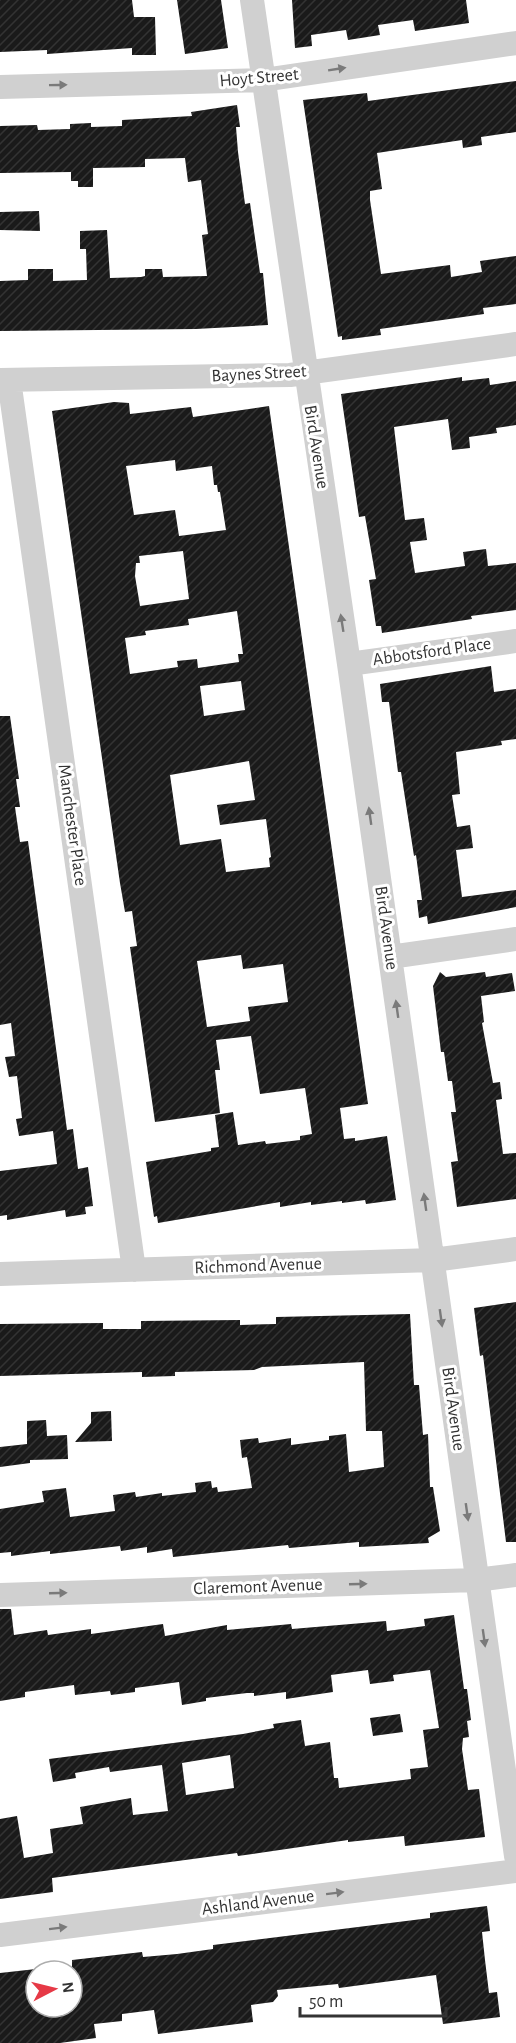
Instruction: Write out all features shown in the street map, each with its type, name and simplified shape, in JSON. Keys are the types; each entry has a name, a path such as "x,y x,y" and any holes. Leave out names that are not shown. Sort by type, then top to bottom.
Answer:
{"street":[{"name":"Bird Avenue","path":"252,0 304,373 349,664 516,1856"},
{"name":"Hoyt Street","path":"0,87 263,80 516,43"},
{"name":"Baynes Street","path":"5,380 304,373 516,344"},
{"name":"Manchester Place","path":"5,380 134,1270"},
{"name":"Abbotsford Place","path":"349,664 516,640"},
{"path":"390,957 516,939"},
{"name":"Richmond Avenue","path":"0,1274 433,1260 516,1249"},
{"name":"Claremont Avenue","path":"0,1595 476,1580 516,1575"},
{"name":"Ashland Avenue","path":"0,1935 516,1871"}],"building":[{"path":"0,0 132,0 134,17 155,17 156,55 132,55 132,48 47,54 47,50 0,52"},
{"path":"177,0 221,0 228,48 185,54"},
{"path":"292,0 466,0 469,23 415,31 413,20 378,25 380,35 348,40 346,30 311,35 312,46 295,48"},
{"path":"516,81 516,132 481,137 482,145 463,148 462,140 377,153 382,189 370,191 370,200 381,274 450,265 451,277 482,272 480,261 516,256 516,304 483,308 484,314 380,329 381,335 342,340 342,336 338,337 303,100 367,93 368,101"},
{"path":"237,105 240,127 236,127 238,152 245,204 250,203 260,273 263,273 268,325 196,329 0,331 0,281 28,280 28,269 53,269 53,281 87,280 86,249 80,249 80,231 107,230 110,278 145,276 145,269 162,269 163,277 207,276 202,235 208,234 201,180 188,182 185,158 145,159 145,167 93,168 93,187 78,187 78,181 71,181 71,172 0,173 0,126 37,125 38,130 70,129 70,124 91,123 91,127 122,126 122,120 192,116 191,112"},
{"path":"39,211 40,231 0,230 0,212"},
{"path":"462,377 462,381 489,378 490,385 516,381 516,425 496,428 497,433 469,437 470,448 452,450 448,419 394,427 405,520 424,518 427,540 410,542 415,573 465,566 463,552 486,549 488,566 516,563 516,610 382,633 381,626 376,626 369,580 376,579 365,516 359,517 341,394"},
{"path":"114,402 129,403 130,414 191,407 193,417 269,406 368,1104 340,1108 344,1139 355,1138 355,1141 387,1136 396,1200 366,1204 365,1200 311,1205 311,1202 280,1207 280,1202 158,1223 157,1216 154,1217 146,1162 211,1151 211,1148 219,1147 215,1115 233,1112 238,1145 265,1141 266,1144 300,1140 300,1136 312,1134 305,1088 260,1094 251,1036 216,1040 220,1070 215,1070 220,1113 155,1122 130,947 137,946 132,911 125,912 120,883 52,411","holes":["175,460 176,471 212,466 214,485 217,485 218,492 220,492 226,530 179,536 175,510 134,515 126,466","183,551 189,599 140,606 135,576 136,563 140,563 139,556","237,611 243,654 238,654 239,662 198,668 197,659 177,661 178,667 130,674 125,638 146,635 145,631 189,625 188,619","241,681 245,710 204,716 200,686","249,761 255,800 217,805 220,825 266,819 271,857 269,858 270,867 226,872 221,839 180,845 170,775","241,955 243,969 283,964 288,1002 248,1007 250,1021 207,1027 197,961"]},
{"path":"491,666 494,692 516,689 516,739 501,741 502,745 456,752 460,794 452,795 457,827 470,825 473,848 456,850 462,897 516,890 516,907 428,924 427,916 419,918 417,900 422,900 416,855 414,856 401,772 398,772 389,702 382,702 380,684"},
{"path":"0,716 10,716 19,779 16,779 20,807 15,807 20,842 28,841 67,1130 73,1129 78,1169 88,1167 93,1206 85,1207 86,1214 66,1217 65,1210 7,1220 7,1215 0,1216 0,1171 57,1164 53,1131 19,1136 16,1119 22,1118 17,1076 9,1077 5,1057 15,1056 11,1023 0,1025"},
{"path":"440,972 446,977 485,972 486,977 512,973 515,991 481,996 484,1022 482,1023 493,1083 500,1082 502,1099 496,1100 503,1154 516,1153 516,1199 457,1207 451,1162 458,1161 451,1112 456,1112 452,1081 448,1081 444,1052 441,1052 433,986"},
{"path":"516,1302 516,1542 506,1542 483,1355 480,1356 474,1308"},
{"path":"410,1314 414,1385 419,1385 423,1435 428,1434 430,1487 433,1487 440,1531 428,1538 429,1543 359,1547 359,1542 289,1548 288,1545 173,1557 172,1549 147,1553 147,1547 121,1551 120,1546 50,1554 50,1551 11,1556 11,1552 0,1553 0,1509 44,1502 42,1491 66,1488 70,1517 115,1511 113,1495 135,1492 136,1497 162,1493 162,1496 196,1492 195,1483 211,1481 212,1488 217,1487 218,1492 252,1488 247,1457 242,1458 240,1440 258,1438 259,1443 291,1438 291,1445 329,1440 329,1436 346,1434 349,1472 384,1467 382,1431 366,1431 364,1362 262,1367 254,1370 175,1372 175,1376 142,1377 142,1372 0,1376 0,1324 103,1323 103,1329 141,1329 141,1321 240,1320 240,1325 276,1324 276,1317"},
{"path":"111,1411 112,1441 75,1442 91,1423 91,1412"},
{"path":"46,1420 47,1436 67,1435 68,1459 30,1460 30,1463 0,1467 0,1447 27,1444 27,1421"},
{"path":"0,1609 11,1609 14,1635 47,1630 48,1635 91,1629 91,1634 163,1624 165,1636 227,1625 227,1630 291,1624 292,1629 386,1621 387,1631 425,1626 424,1619 454,1615 464,1689 467,1689 471,1720 467,1721 469,1737 463,1738 462,1749 468,1790 479,1789 485,1837 405,1846 404,1836 348,1842 348,1840 238,1856 237,1853 52,1878 53,1892 0,1899 0,1819 17,1816 24,1858 53,1853 50,1829 83,1824 80,1807 131,1798 133,1815 168,1811 162,1765 110,1772 109,1767 75,1773 76,1778 53,1782 49,1759 243,1734 274,1728 273,1724 301,1720 305,1746 330,1742 334,1778 338,1778 339,1788 411,1779 410,1769 428,1767 423,1730 439,1728 430,1670 393,1675 394,1681 370,1684 368,1670 331,1675 333,1692 286,1699 286,1692 254,1696 254,1693 247,1693 206,1698 206,1701 182,1705 179,1682 135,1688 135,1692 111,1695 110,1691 75,1695 74,1685 25,1692 25,1697 0,1701","holes":["230,1755 234,1788 186,1795 182,1763"]},
{"path":"400,1714 403,1732 373,1736 370,1718"},
{"path":"487,1906 490,1931 482,1932 485,1960 489,1993 497,1992 500,2017 443,2024 436,1975 339,1988 338,1984 277,1990 278,1996 273,2002 251,2005 253,2022 158,2034 154,2010 122,2014 122,2021 94,2024 96,2038 60,2043 0,2043 0,1973 24,1970 24,2019 84,2019 84,1959 81,1959 142,1952 143,1957 177,1954 213,1949 213,1945 430,1918 430,1913"}]}
